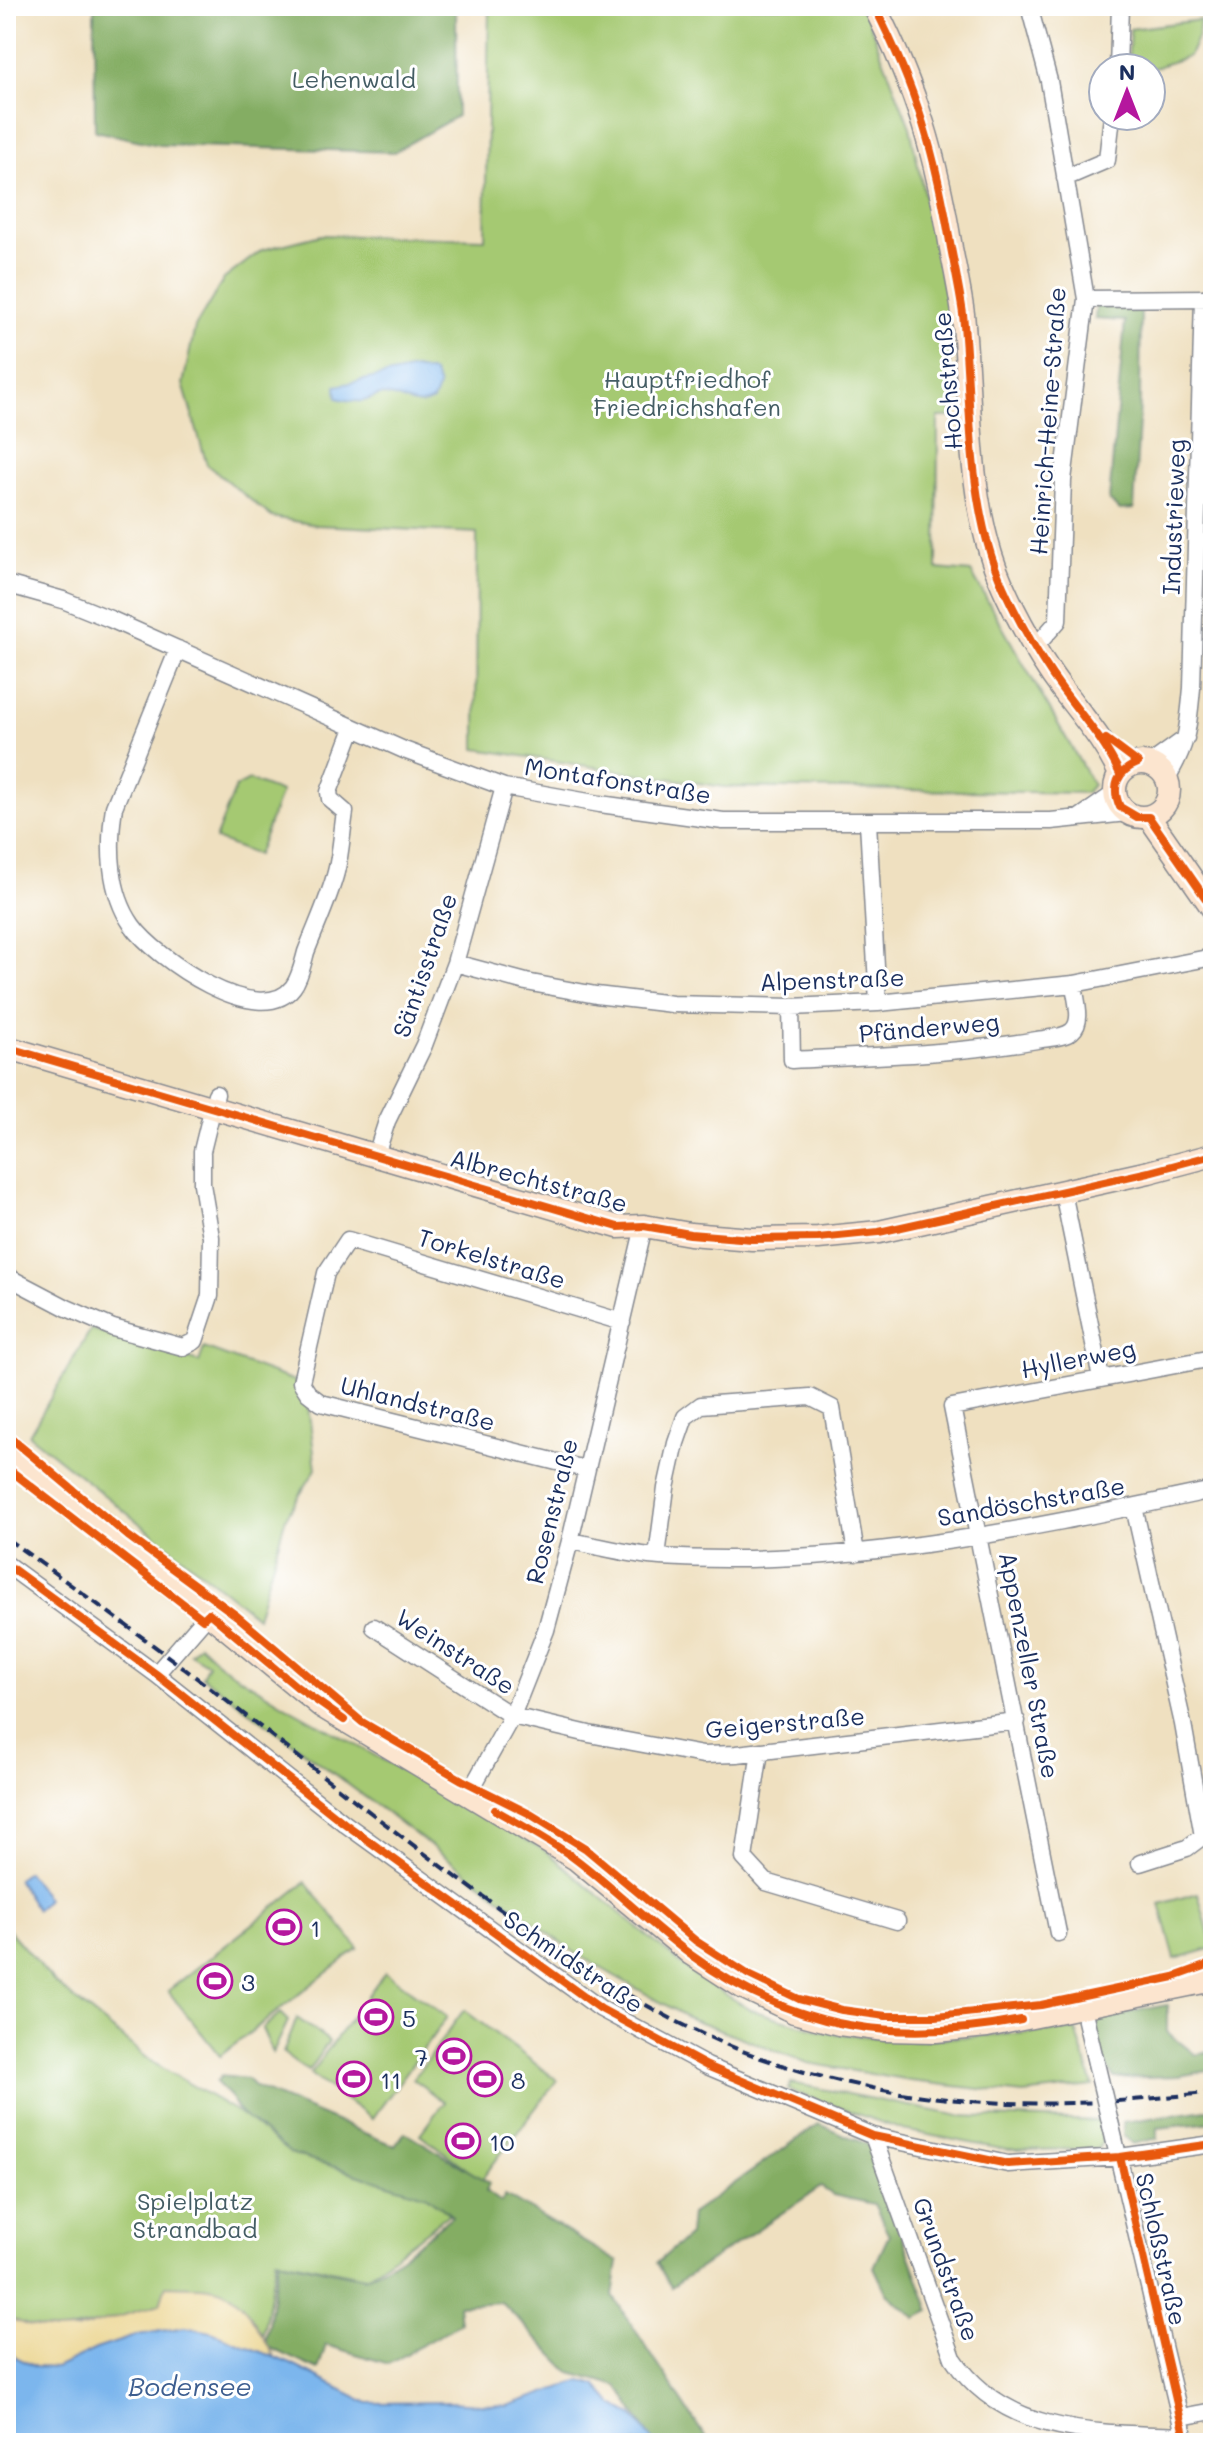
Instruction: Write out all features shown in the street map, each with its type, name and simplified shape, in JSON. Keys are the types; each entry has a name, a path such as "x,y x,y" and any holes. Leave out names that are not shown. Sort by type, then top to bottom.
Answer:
{"main road":[{"name":"Hochstraße","path":"874,6 900,55 940,179 962,311 971,426 982,516 991,554 1004,588 1061,688 1098,736 1118,746 1138,774"},
{"path":"1138,774 1170,792 1147,811 1120,807 1138,774"},
{"path":"1147,811 1159,835 1176,853 1213,909"},
{"name":"Albrechtstraße","path":"6,1033 214,1101"},
{"name":"Albrechtstraße","path":"6,1047 214,1101 628,1216 644,1226 690,1234 752,1239 879,1232 1213,1155"},
{"path":"6,1447 321,1706 576,1859 691,1954 742,1987 794,2012 839,2024 885,2030 936,2031 987,2026 1213,1980"}],"street":[{"name":"Heinrich-Heine-Straße","path":"1029,6 1049,81 1086,299 1063,480 1058,621 1036,646"},
{"path":"1119,52 1120,6"},
{"path":"1065,178 1107,160 1110,132"},
{"name":"Industrieweg","path":"1086,299 1208,298 1192,688 1187,737 1180,758 1138,774"},
{"name":"Montafonstraße","path":"6,584 63,600 353,728 504,787 723,821 1051,821 1147,811"},
{"path":"178,649 114,807 112,868 120,899 132,925 163,957 203,982 252,1000 277,1000 294,986 337,871 345,812 330,799 329,792 353,728"},
{"path":"1079,818 1138,774"},
{"name":"Säntisstraße","path":"378,1148 387,1121 424,1045 455,963 504,787"},
{"path":"868,822 878,1003"},
{"name":"Alpenstraße","path":"455,963 526,982 611,997 672,1004 791,1007 878,1003 1074,984 1213,957"},
{"name":"Pfänderweg","path":"791,1007 792,1060 898,1055 1020,1043 1068,1034 1078,1020 1074,984"},
{"path":"6,1276 113,1328 183,1347 195,1341 210,1296 211,1237 202,1184 202,1151 214,1101"},
{"path":"1063,1192 1101,1378"},
{"name":"Rosenstraße","path":"468,1795 512,1716 546,1630 644,1226"},
{"name":"Torkelstraße","path":"348,1240 622,1322"},
{"name":"Uhlandstraße","path":"348,1240 326,1273 301,1382 308,1393 321,1403 339,1408 585,1469"},
{"name":"Hyllerweg","path":"952,1407 1213,1358"},
{"path":"657,1556 666,1488 685,1417 701,1405 810,1397 832,1408 856,1553"},
{"name":"Appenzeller Straße","path":"952,1407 1058,1933"},
{"name":"Sandöschstraße","path":"570,1541 657,1556 745,1558 856,1553 979,1536 1213,1490"},
{"path":"1134,1507 1183,1724 1203,1836 1187,1848 1140,1863"},
{"name":"Schmidstraße","path":"6,1564 156,1674 344,1823 601,2009 707,2066 873,2136 1008,2164 1120,2157 1213,2144"},
{"path":"156,1674 209,1613"},
{"name":"Weinstraße","path":"374,1627 512,1716"},
{"name":"Geigerstraße","path":"512,1716 703,1755 1017,1721"},
{"path":"760,1751 744,1858 766,1882 897,1921"},
{"name":"Schloßstraße","path":"1083,2008 1185,2440"},
{"name":"Grundstraße","path":"873,2136 953,2358 966,2377 999,2402 1035,2419 1069,2430 1185,2440"},
{"path":"1181,2417 1213,2411"}],"green space":[{"name":"Lehenwald","path":"94,6 456,6 457,116 394,152 159,145 95,131"},
{"name":"Hauptfriedhof Friedrichshafen","path":"489,6 863,7 910,127 948,308 952,417 938,417 937,569 971,572 1093,785 1086,793 724,787 476,749 477,533 316,525 272,517 207,465 183,384 195,327 224,279 262,250 321,235 485,239"},
{"path":"1200,20 1198,36 1189,56 1167,64 1167,52 1129,52 1130,29"},
{"path":"1096,306 1141,307 1134,509 1119,510 1109,500 1125,321 1095,319"},
{"path":"249,780 281,792 257,855 215,839 236,787"},
{"path":"91,1329 199,1362 204,1348 297,1382 308,1405 316,1469 286,1517 257,1617 29,1435"},
{"path":"199,1644 223,1667 288,1707 546,1851 693,1974 751,2010 829,2033 913,2040 1076,2030 1093,2086 1023,2094 910,2081 808,2063 687,2017 578,1955 202,1676 208,1664 190,1653"},
{"path":"306,1882 358,1948 220,2056 168,1991"},
{"path":"1198,1893 1213,1948 1175,1959 1160,1904"},
{"name":"Spielplatz Strandbad","path":"6,1927 55,1983 152,2062 289,2142 420,2191 450,2213 366,2277 276,2259 261,2346 153,2311 51,2334 6,2317"},
{"path":"385,1972 447,2017 372,2119 310,2074"},
{"path":"1167,2005 1167,2032 1196,2055 1213,2051 1213,2070 1179,2076 1114,2078 1099,2050 1096,2035 1098,2018"},
{"path":"464,2010 557,2080 481,2180 420,2134 444,2102 413,2079"},
{"path":"280,2013 288,2021 273,2053 262,2029"},
{"path":"297,2018 329,2041 308,2071 283,2053"},
{"path":"221,2076 247,2079 255,2087 395,2146 405,2132 489,2183 486,2191 501,2202 505,2195 618,2262 613,2296 709,2443 654,2443 618,2386 571,2373 501,2302 458,2305 460,2323 389,2364 326,2345 318,2370 265,2346 278,2260 365,2278 398,2259 452,2216 427,2196 290,2153 241,2114 216,2082"},
{"path":"791,2083 960,2116 1099,2121 1103,2140 1098,2149 1007,2150 903,2130 788,2090"},
{"path":"1213,2109 1213,2122 1158,2128 1158,2138 1133,2144 1123,2136 1123,2122"},
{"path":"819,2124 869,2145 930,2311 916,2318 887,2294 874,2267 889,2235 874,2204 833,2195 821,2187 671,2287 657,2263 689,2235 691,2214"}],"sand":[{"path":"166,2285 211,2287 232,2295 253,2320 275,2358 211,2332 185,2327 138,2335 96,2349 56,2368 35,2367 6,2352 6,2317 55,2331 76,2330 160,2304"}],"water":[{"path":"414,369 433,373 439,386 433,401 414,404 383,395 360,401 337,398 336,386"},
{"path":"27,1872 47,1899 37,1910 17,1879"},
{"name":"Bodensee","path":"185,2327 211,2332 291,2364 368,2403 451,2402 507,2406 581,2381 596,2385 615,2406 633,2415 655,2443 6,2443 6,2352 35,2367 56,2368 96,2349 138,2335"}],"railway":[{"path":"6,1538 536,1934 642,2003 718,2041 801,2071 853,2084 955,2100 1108,2102 1213,2092"}],"cycle path":[{"path":"874,6 913,95 939,183 963,314 974,466 983,526 991,555 1012,606 1032,642 1052,675 1101,740 1120,774"},
{"path":"1106,739 1138,763 1125,770 1118,780 1116,793 1120,807 1137,817 1149,817 1213,909"},
{"path":"6,1047 618,1227 644,1226 690,1234 752,1239 818,1238 879,1232 1213,1155"},
{"path":"6,1434 128,1536 237,1616 362,1722 462,1780 530,1814 585,1848 696,1941 749,1975 799,1999 842,2010 886,2016 936,2016 1041,2005 1174,1977 1213,1963"},
{"path":"6,1467 203,1619 209,1613 297,1687 344,1720"},
{"path":"6,1564 156,1674 344,1823 601,2009 707,2066 873,2136 1008,2164 1120,2157 1213,2144"},
{"path":"495,1810 578,1861 691,1955 730,1981 769,2001 848,2025 890,2030 932,2031 1021,2020"},
{"path":"1120,2157 1186,2443"}],"place":[{"name":"1","path":"284,1927"},
{"name":"3","path":"215,1981"},
{"name":"5","path":"376,2017"},
{"name":"7","path":"454,2056"},
{"name":"11","path":"354,2079"},
{"name":"8","path":"485,2079"},
{"name":"10","path":"463,2141"}]}
